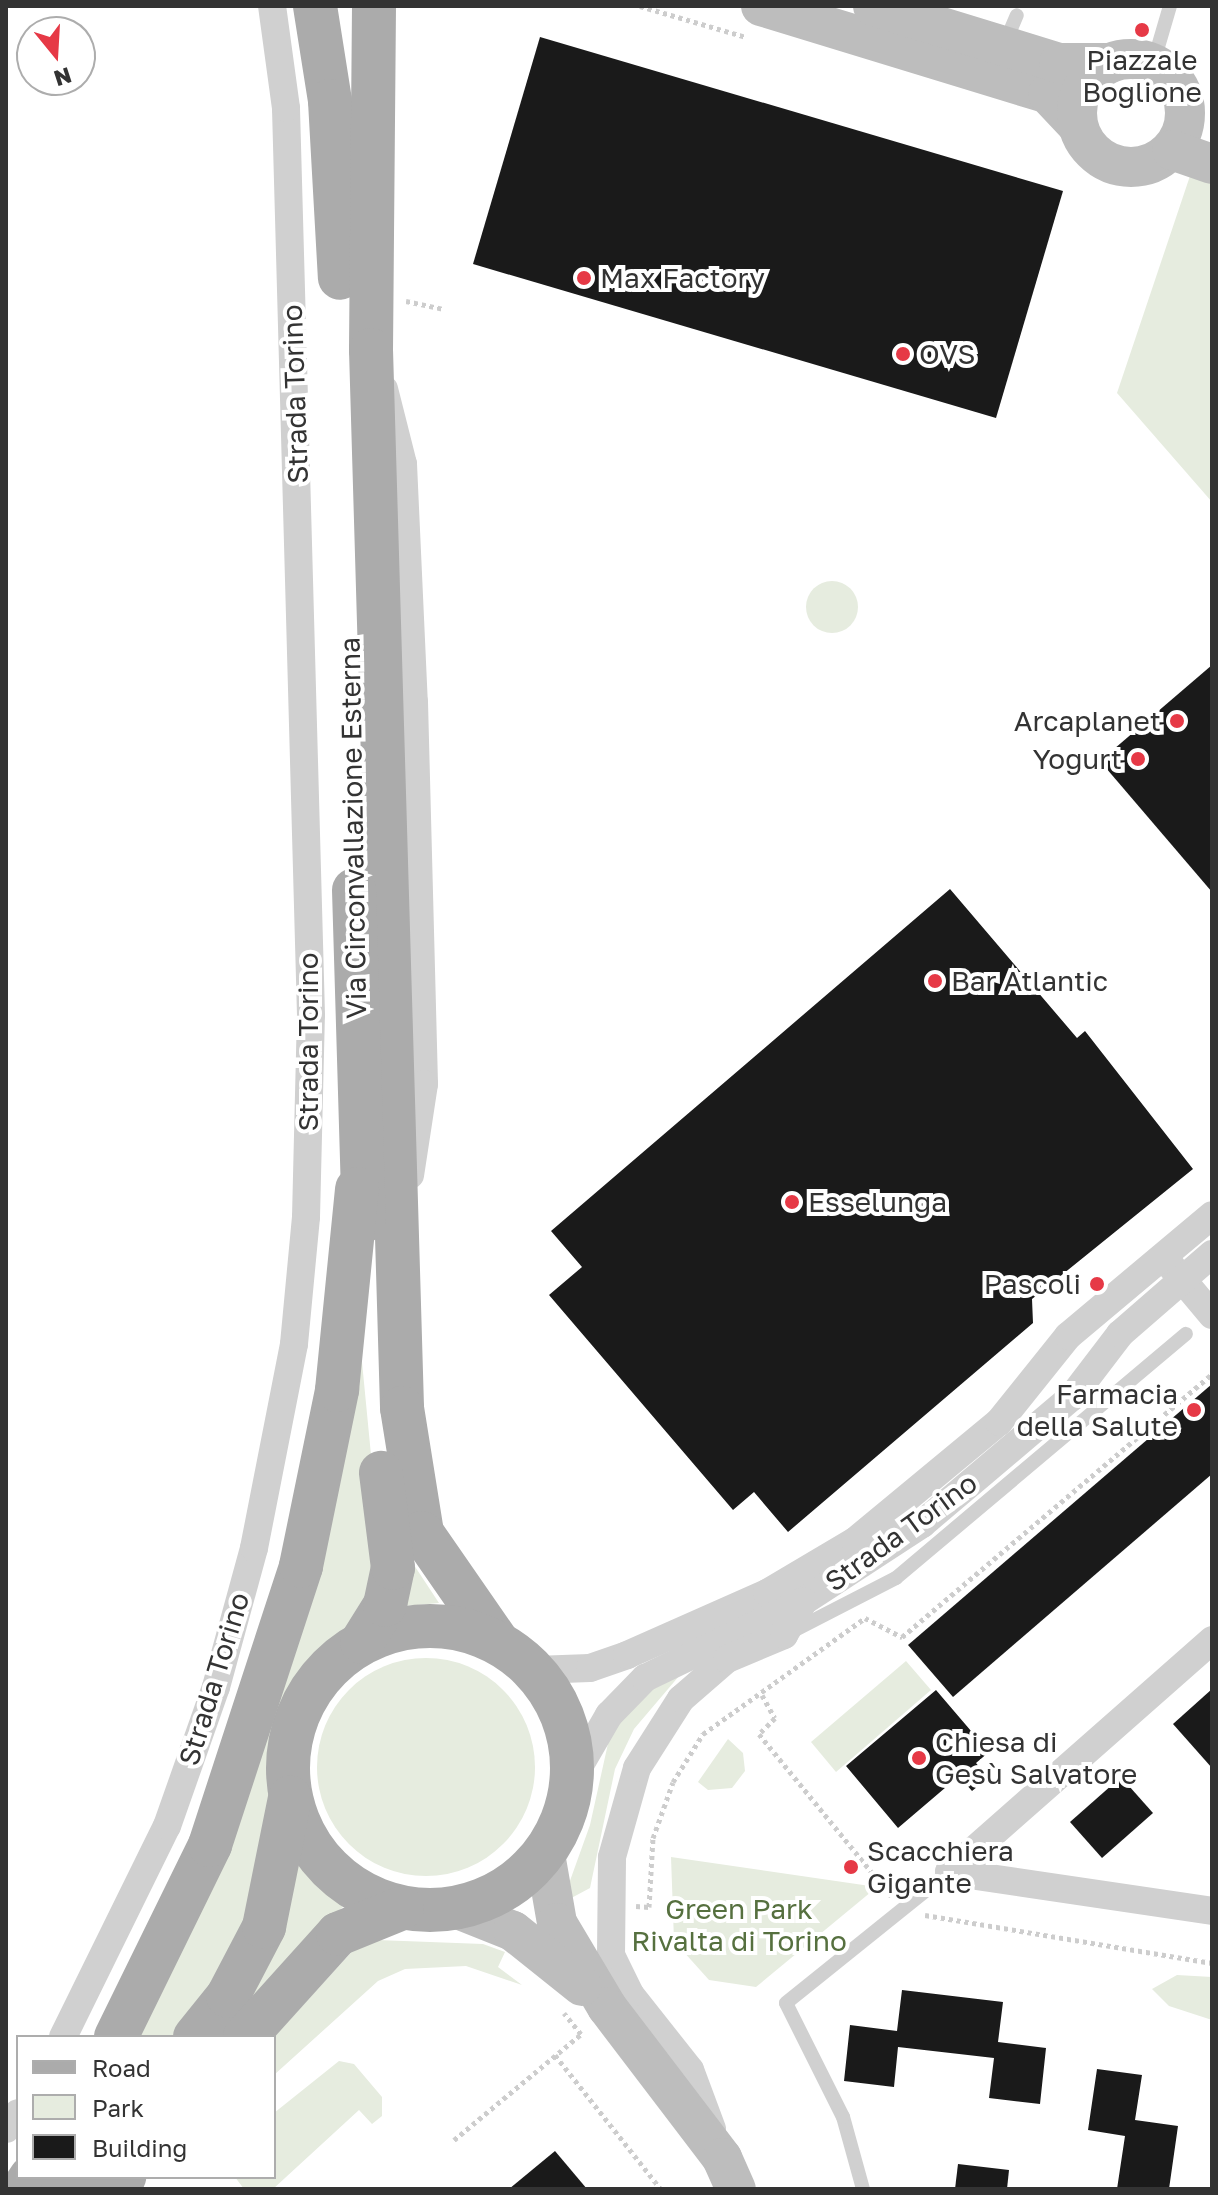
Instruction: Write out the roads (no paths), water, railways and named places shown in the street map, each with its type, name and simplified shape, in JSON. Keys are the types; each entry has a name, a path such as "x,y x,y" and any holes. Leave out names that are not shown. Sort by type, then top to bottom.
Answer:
{"main road":[{"name":"Via Circonvallazione Esterna","path":"315,6 339,225 360,1147 393,1568 385,1605 362,1642"},
{"name":"Via Circonvallazione Esterna","path":"374,6 371,350 394,1265 414,1506 437,1560 496,1640"},
{"path":"117,2035 210,1845 301,1566 337,1390 360,1147"},
{"path":"197,2035 228,1996 264,1927 290,1798 292,1733 303,1702 321,1675 362,1642 417,1625 496,1640 535,1670 565,1718 573,1777 567,1811 545,1854 516,1883 455,1908 402,1908 338,1934 247,2035"},
{"path":"290,1798 306,1839 335,1874 402,1908"}],"street":[{"name":"Strada Torino","path":"64,2035 167,1826 216,1687 254,1548 294,1344 306,1217 311,1015 286,108 272,6"},
{"path":"761,6 1048,94 1078,126 1095,154 1126,167 1172,150 1212,164"},
{"path":"873,6 1010,31 1059,63 1153,64 1197,103 1172,150"},
{"path":"1078,126 1082,89 1110,63"},
{"name":"Strada Torino","path":"535,1670 590,1668 627,1655 835,1554 999,1422 1068,1336 1212,1215"},
{"name":"Strada Torino","path":"573,1777 609,1715 645,1678 804,1601 922,1524 1081,1406 1120,1334 1212,1254"},
{"path":"1162,1257 1212,1315"},
{"path":"729,2173 690,2070 619,1975 609,1903 621,1808 655,1734 705,1675 784,1635 804,1601"},
{"path":"949,1872 1212,1640"},
{"path":"545,1854 557,1923 607,2007 729,2173"},
{"path":"949,1872 1212,1911"},
{"path":"455,1908 522,1937 607,2007"}],"lane":[{"path":"1153,64 1170,6"},
{"name":"Strada Torino","path":"784,1635 896,1578 1081,1406 1186,1334"},
{"path":"863,2189 843,2117 786,2003 949,1872"}],"place":[{"name":"Piazzale Boglione","path":"1142,30"},
{"name":"Max Factory","path":"584,278"},
{"name":"OVS","path":"903,354"},
{"name":"Arcaplanet","path":"1177,721"},
{"name":"Yogurt","path":"1138,759"},
{"name":"Bar Atlantic","path":"935,981"},
{"name":"Esselunga","path":"792,1202"},
{"name":"Pascoli","path":"1097,1284"},
{"name":"Farmacia della Salute","path":"1194,1410"},
{"name":"Chiesa di Gesù Salvatore","path":"919,1758"},
{"name":"Scacchiera Gigante","path":"851,1867"}],"park label":[{"name":"Green Park Rivalta di Torino","path":"739,1925"}]}
